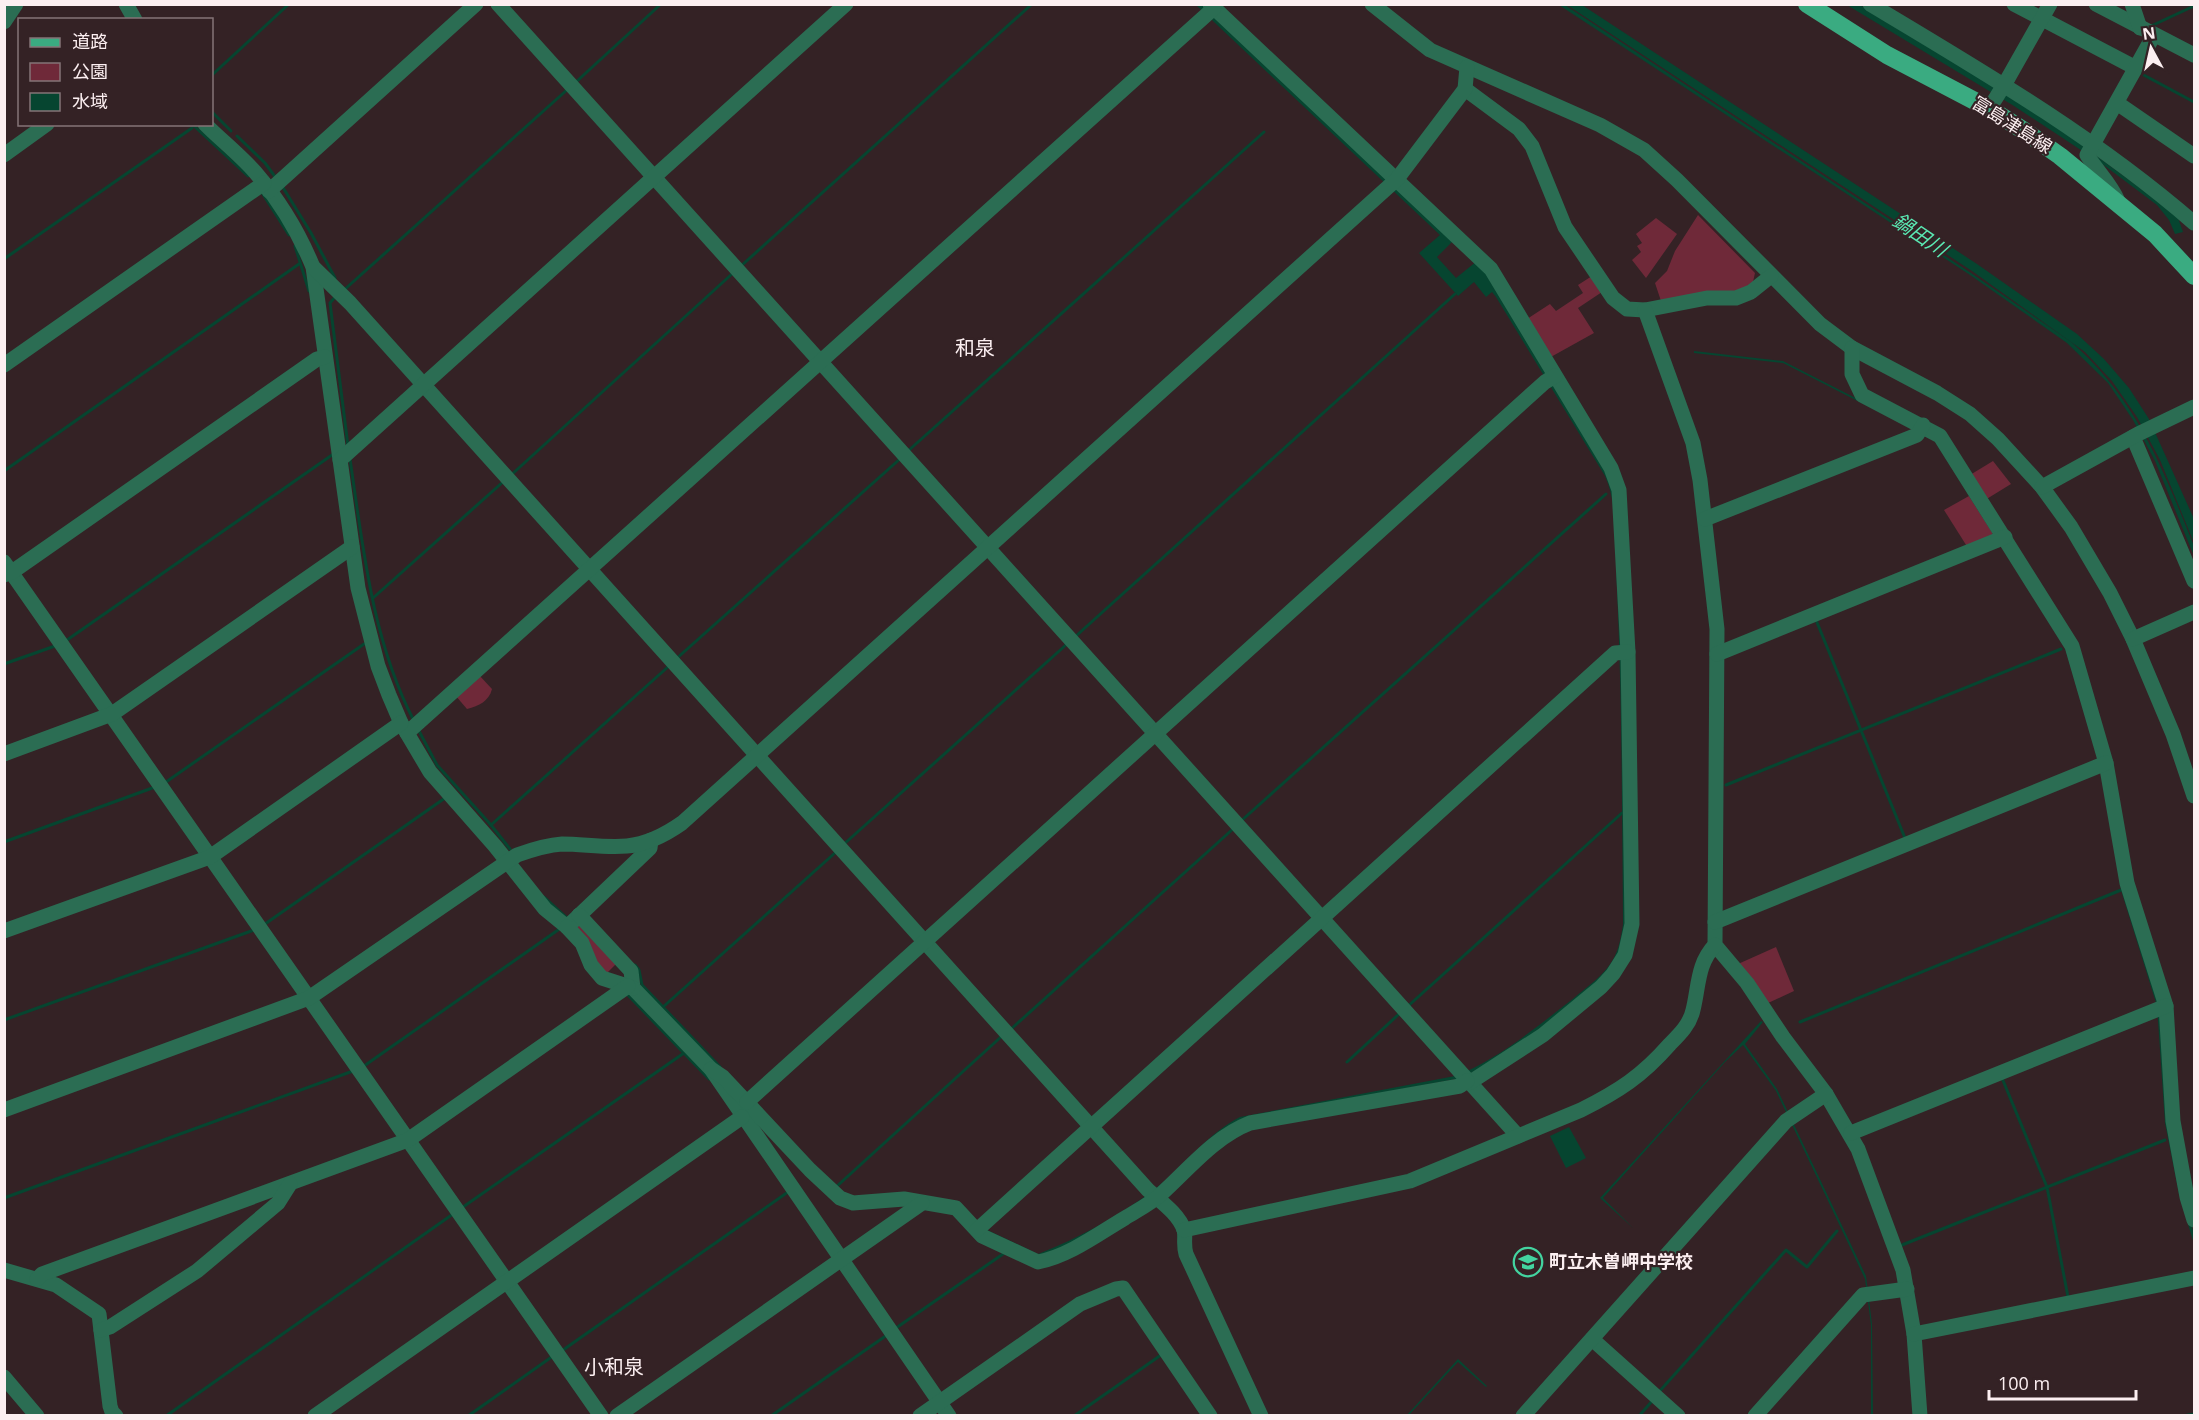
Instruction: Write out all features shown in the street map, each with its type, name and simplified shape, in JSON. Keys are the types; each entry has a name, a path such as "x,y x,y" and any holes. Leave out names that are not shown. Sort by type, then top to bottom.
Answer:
{"main road":[{"name":"富島津島線","path":"1807,4 1887,55 1992,105 2061,156 2155,234 2194,276"}],"street":[{"path":"4,22 16,4"},
{"path":"126,4 134,18"},
{"path":"4,365 267,187 476,4"},
{"path":"498,4 1518,1136"},
{"path":"340,460 846,4"},
{"path":"1372,4 1430,50 1600,124 1644,150 1677,180 1820,324 1852,348 1937,393 1970,414 1998,440 2042,487 2071,527 2110,593 2133,639 2173,734 2194,796"},
{"path":"1870,4 1998,81 2091,149 2140,177 2194,222"},
{"path":"2014,4 2134,67"},
{"path":"1992,105 2050,4"},
{"path":"2096,4 2194,55"},
{"path":"2119,204 2113,189 2096,169 2091,149 2117,103 2134,67 2147,31 2133,4"},
{"path":"4,931 210,857 404,728 590,570 1210,9 1393,183 1491,269 1550,378 1611,468 1619,490 1622,652 1632,924 1628,945 1620,965 1601,987 1542,1035 1465,1079 1461,1086 1244,1126 1228,1133 1153,1195 1073,1249 1047,1260 1034,1261 982,1236 956,1209 943,1205 904,1199 846,1202 810,1170 723,1077 711,1069 627,989 602,978 591,965 582,943 545,909 495,846 430,772 404,728 378,666 358,588 313,267 301,238 267,187 254,170 207,126"},
{"path":"4,1110 309,998 506,861 526,852 550,846 627,846 651,840 682,823 1393,183 1465,89 1467,67"},
{"path":"1465,89 1520,129 1532,146 1564,227 1613,298 1626,309 1645,310 1707,298 1736,298 1751,292 1771,276"},
{"path":"2117,103 2194,156"},
{"path":"4,155 45,126"},
{"path":"313,267 350,303 1090,1126 1153,1195 1166,1203 1184,1230 1183,1244 1186,1254 1261,1416"},
{"path":"1645,310 1693,443 1705,519 1717,629 1715,945 1747,983 1851,1133 1896,1246 1907,1289 1914,1334 1920,1416"},
{"path":"1852,348 1852,374 1862,395 1920,430 1940,436 2001,539 2072,646 2102,764 2127,883 2162,1008 2173,1121 2187,1197 2194,1220"},
{"path":"325,357 317,359 7,569 408,1140 510,1279 601,1416"},
{"path":"747,1102 1550,378"},
{"path":"2042,487 2136,435 2194,407"},
{"path":"1705,519 1920,430"},
{"path":"2136,435 2194,581"},
{"path":"1717,654 2001,539"},
{"path":"4,754 111,714 352,547"},
{"path":"2133,639 2194,612"},
{"path":"976,1230 1320,918 1622,652"},
{"path":"1715,922 2102,764"},
{"path":"567,927 650,848 651,840"},
{"path":"38,1279 42,1274 408,1140 627,989 631,971 579,915"},
{"path":"1184,1230 1410,1181 1606,1098 1652,1065 1690,1020 1698,975 1715,945"},
{"path":"1851,1133 2162,1008"},
{"path":"711,1069 949,1416"},
{"path":"1523,1416 1788,1119 1826,1094"},
{"path":"315,1416 742,1117"},
{"path":"101,1330 110,1327 197,1271 278,1203 290,1184"},
{"path":"617,1416 922,1203"},
{"path":"4,1270 56,1285 99,1314 110,1406 116,1416"},
{"path":"1914,1334 2194,1278"},
{"path":"920,1416 1080,1305 1123,1288 1210,1416"},
{"path":"1755,1416 1867,1294 1907,1289"},
{"path":"1592,1339 1678,1416"},
{"path":"4,1377 37,1416"}],"green space":[{"path":"1698,215 1755,273 1752,286 1745,291 1661,301 1655,283 1667,271 1675,251"},
{"path":"1656,218 1677,234 1646,278 1632,260 1641,252 1637,246 1642,243 1636,234"},
{"path":"1592,276 1602,292 1578,308 1594,333 1549,358 1527,319 1550,304 1556,311 1583,293 1578,285"},
{"path":"1993,461 2011,484 1985,500 1970,475"},
{"path":"1969,496 1995,537 1968,548 1944,510"},
{"path":"478,674 492,689 489,697 483,702 467,709 455,695"},
{"path":"578,922 618,962 604,976 570,928"},
{"path":"1776,947 1794,991 1766,1004 1738,964"}],"water":[{"path":"1196,5 1203,5 1208,9 1454,240 1437,257 1456,278 1477,261 1488,272 1611,482 1617,516 1623,654 1625,935 1618,957 1599,981 1538,1030 1476,1071 1456,1079 1242,1119 1219,1134 1167,1181 1131,1208 1079,1240 1046,1254 1034,1256 983,1231 985,1229 1038,1254 1098,1226 1141,1199 1155,1189 1206,1141 1240,1117 1455,1076 1471,1069 1517,1042 1600,975 1617,952 1623,924 1616,530 1612,501 1605,476 1492,292 1486,297 1474,282 1458,296 1419,253 1440,235"},
{"path":"1559,5 1565,5 2070,341 2113,386 2145,436 2194,546 2194,556 2155,461 2133,420 2108,383 2067,343 1970,275"},
{"name":"鍋田川","path":"1567,5 1582,5 1977,264 2077,334 2104,359 2129,388 2149,419 2194,519 2194,543 2160,460 2137,417 2112,381 2085,352 1972,271"},
{"path":"1847,5 1860,5 2033,109 2177,215 2183,232 2175,234 2169,220 2157,205 2105,166 2014,106"},
{"path":"1694,351 1783,361 1936,439 2067,647 2100,758 2159,1002 2182,1193 2194,1234 2194,1244 2179,1194 2165,1123 2157,1006 2121,890 2101,770 2065,648 1934,440 1783,363 1694,353"},
{"path":"1761,1021 1763,1022 1745,1044 1777,1089 1866,1276 1872,1324 1873,1415 1871,1415 1871,1325 1865,1279 1776,1091 1743,1045 1725,1062 1603,1198 1633,1228 1600,1198"},
{"path":"1569,1127 1586,1158 1566,1168 1550,1136"},
{"path":"1458,1359 1487,1386 1458,1362 1407,1415"}],"waterway":[{"path":"213,74 289,4"},
{"path":"576,82 661,4"},
{"path":"741,266 1032,4"},
{"path":"2151,26 2194,6"},
{"path":"2140,73 2194,102"},
{"path":"344,290 568,89"},
{"path":"213,113 231,131"},
{"path":"194,126 248,176"},
{"path":"4,259 192,128"},
{"path":"908,451 1264,132"},
{"path":"237,136 265,163 276,178"},
{"path":"282,186 335,278"},
{"path":"261,191 289,235"},
{"path":"295,246 309,291"},
{"path":"4,471 299,264"},
{"path":"510,476 733,273"},
{"path":"1076,636 1455,294"},
{"path":"336,296 330,303 348,446"},
{"path":"67,640 332,455"},
{"path":"676,659 901,458"},
{"path":"350,459 365,559 379,626 388,658 414,721"},
{"path":"373,598 504,481"},
{"path":"1241,821 1606,494"},
{"path":"1816,620 1905,838"},
{"path":"166,782 364,644"},
{"path":"843,845 1067,644"},
{"path":"4,664 55,646"},
{"path":"1726,785 2061,649"},
{"path":"491,825 669,666"},
{"path":"419,731 437,765 510,849"},
{"path":"4,842 155,787"},
{"path":"265,924 445,798"},
{"path":"1407,1007 1622,813"},
{"path":"1010,1030 1234,828"},
{"path":"663,1007 836,852"},
{"path":"1800,1022 2121,890"},
{"path":"544,897 566,917"},
{"path":"4,1020 254,930"},
{"path":"364,1066 558,930"},
{"path":"635,965 639,970 642,985 720,1067"},
{"path":"626,993 709,1079"},
{"path":"1347,1062 1399,1014"},
{"path":"836,1187 1002,1036"},
{"path":"463,1207 684,1053"},
{"path":"4,1198 353,1071"},
{"path":"2002,1078 2047,1187 2068,1297"},
{"path":"1902,1245 2165,1140"},
{"path":"563,1350 788,1192"},
{"path":"166,1416 453,1214"},
{"path":"1658,1393 1786,1250 1807,1267 1837,1231"},
{"path":"896,1328 1003,1254"},
{"path":"771,1416 887,1335"},
{"path":"1074,1416 1161,1355"},
{"path":"468,1416 553,1356"},
{"path":"1639,1416 1653,1400"},
{"path":"2183,1416 2194,1414"}],"place":[{"name":"町立木曽岬中学校","path":"1528,1262"}],"district":[{"name":"和泉","path":"975,348"},
{"name":"小和泉","path":"614,1367"}]}
